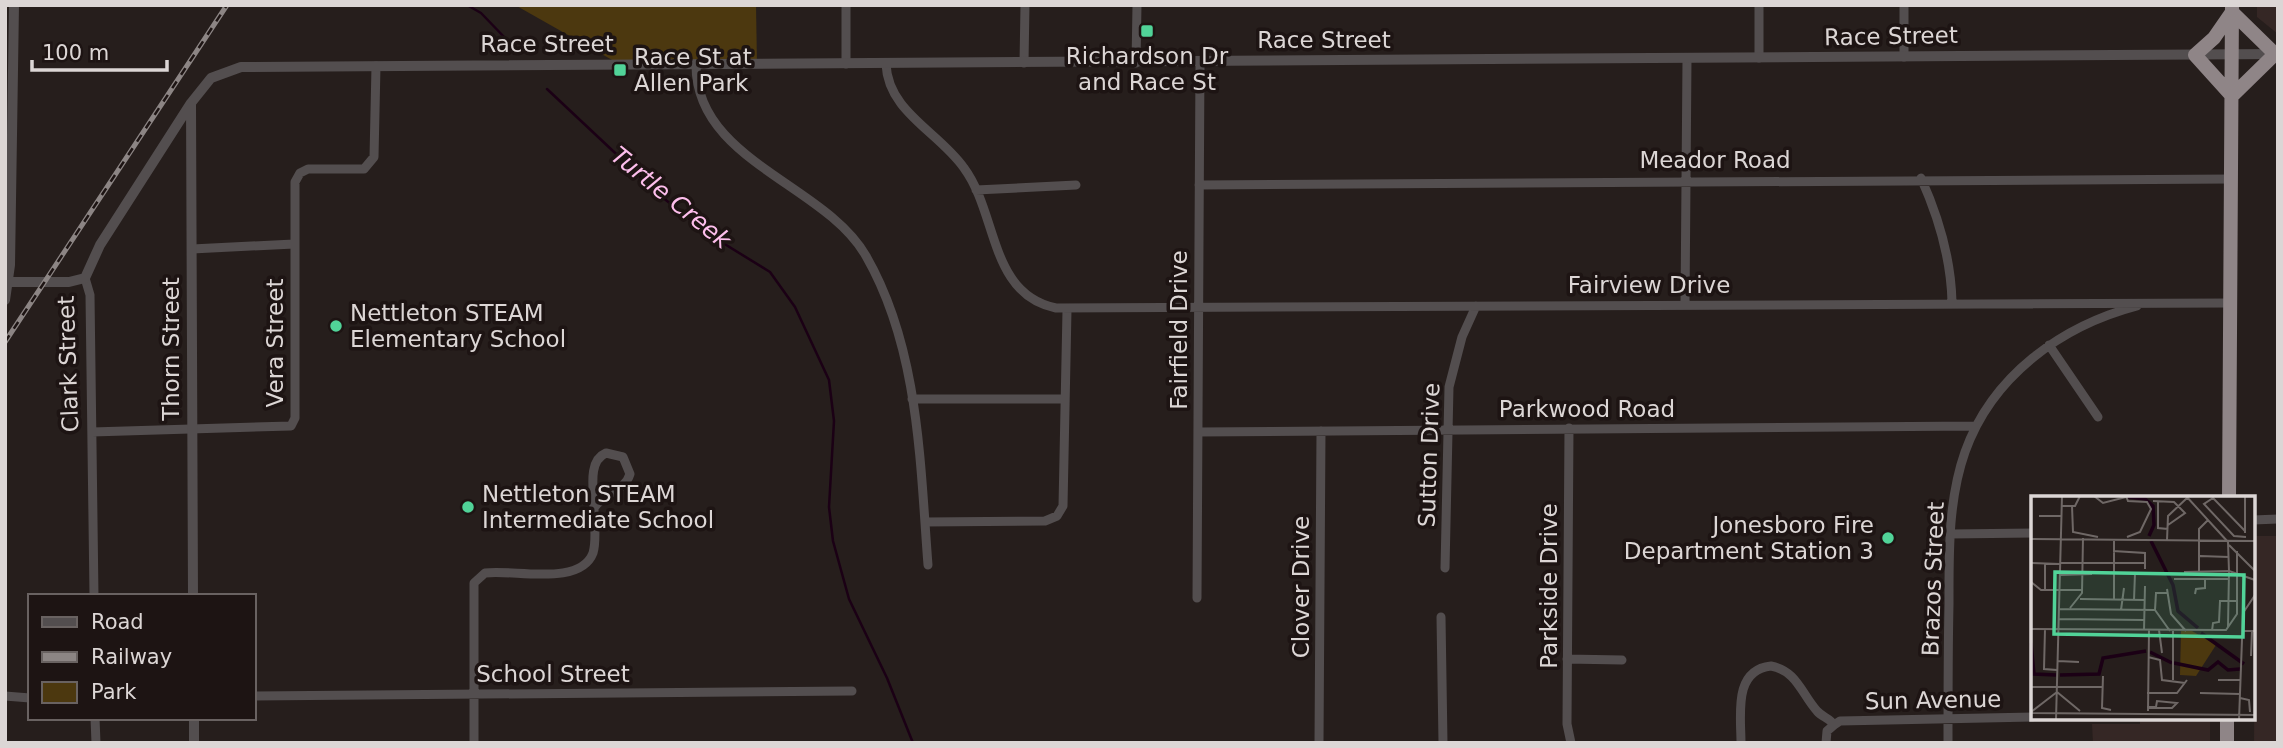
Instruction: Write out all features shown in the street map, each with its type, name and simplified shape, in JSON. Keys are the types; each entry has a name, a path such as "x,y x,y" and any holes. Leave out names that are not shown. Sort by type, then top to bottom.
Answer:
{"highway":[{"path":"2232,9 2277,54 2232,96"},
{"path":"2232,9 2214,38 2195,55 2232,96"},
{"path":"2229,496 2232,9"},
{"path":"2227,720 2227,743"}],"street":[{"path":"5,300 9,72 14,5"},
{"path":"846,5 846,64"},
{"path":"1024,63 1025,5"},
{"path":"1136,63 1137,5"},
{"path":"1759,5 1759,58"},
{"path":"1904,5 1904,57"},
{"name":"Race Street","path":"245,67 2277,54"},
{"path":"1685,304 1686,59"},
{"name":"Fairfield Drive","path":"1197,598 1200,62"},
{"name":"Fairview Drive","path":"886,64 895,99 964,167 976,190 1012,282 1020,291 1043,305 1067,310 1685,304 2230,303"},
{"path":"696,65 698,89 711,119 762,167 828,213 856,241 872,267 898,338 912,399 928,565"},
{"name":"Vera Street","path":"92,432 285,429 293,424 295,182 300,173 308,169 364,169 369,165 374,157 376,66"},
{"name":"Clark Street","path":"94,594 90,295 85,278 100,245 191,103 211,78 245,67"},
{"name":"Thorn Street","path":"191,103 193,594"},
{"path":"1921,178 1945,245 1952,303"},
{"name":"Meador Road","path":"1199,184 1921,178 2231,179"},
{"path":"976,190 1076,185"},
{"path":"192,249 294,244"},
{"path":"7,282 69,282 85,278"},
{"name":"Brazos Street","path":"1948,743 1950,534 1962,461 1976,426 2011,378 2049,345 2098,318 2145,303"},
{"name":"Sutton Drive","path":"1445,568 1446,430 1454,362 1476,306"},
{"path":"925,522 1045,522 1057,516 1063,506 1067,310"},
{"path":"2049,345 2098,417"},
{"path":"912,399 1065,399"},
{"name":"Parkwood Road","path":"1198,432 1976,426"},
{"name":"Parkside Drive","path":"1569,428 1567,724 1572,743"},
{"name":"Clover Drive","path":"1319,743 1321,431"},
{"path":"474,743 473,586 479,576 490,572 568,573 584,566 594,548 594,508 594,469 598,458 607,453 618,453 627,462 628,480 604,496 594,508"},
{"path":"2255,520 2278,519"},
{"path":"1950,534 2031,533"},
{"path":"1441,617 1443,743"},
{"path":"1567,659 1622,660"},
{"path":"1741,743 1744,683 1754,671 1768,666 1779,667 1793,676 1818,713 1834,724 1827,731 1826,743"},
{"name":"School Street","path":"256,696 852,691"},
{"path":"5,696 28,698"},
{"name":"Sun Avenue","path":"1834,724 1840,721 2031,717"},
{"path":"95,720 96,743"},
{"path":"194,720 194,743"}],"shaded area":[{"path":"2257,5 2278,5 2278,34 2257,17"},
{"path":"2256,536 2278,536 2278,743 2254,743"},
{"path":"2140,720 2210,720 2210,743 2093,743 2092,724 2140,724"}],"green space":[{"path":"515,5 756,5 757,65 621,65"}],"waterway":[{"name":"Turtle Creek","path":"467,5 481,13 508,41"},
{"name":"Turtle Creek","path":"547,89 662,197 710,235 770,272 795,307 829,380 834,421 829,507 833,541 849,599 887,678 913,743"}],"railway":[{"path":"5,342 227,5"}],"place":[{"name":"Richardson Dr and Race St","path":"1147,31"},
{"name":"Race St at Allen Park","path":"620,70"},
{"name":"Nettleton STEAM Elementary School","path":"336,326"},
{"name":"Nettleton STEAM Intermediate School","path":"468,507"},
{"name":"Jonesboro Fire Department Station 3","path":"1888,538"}]}
